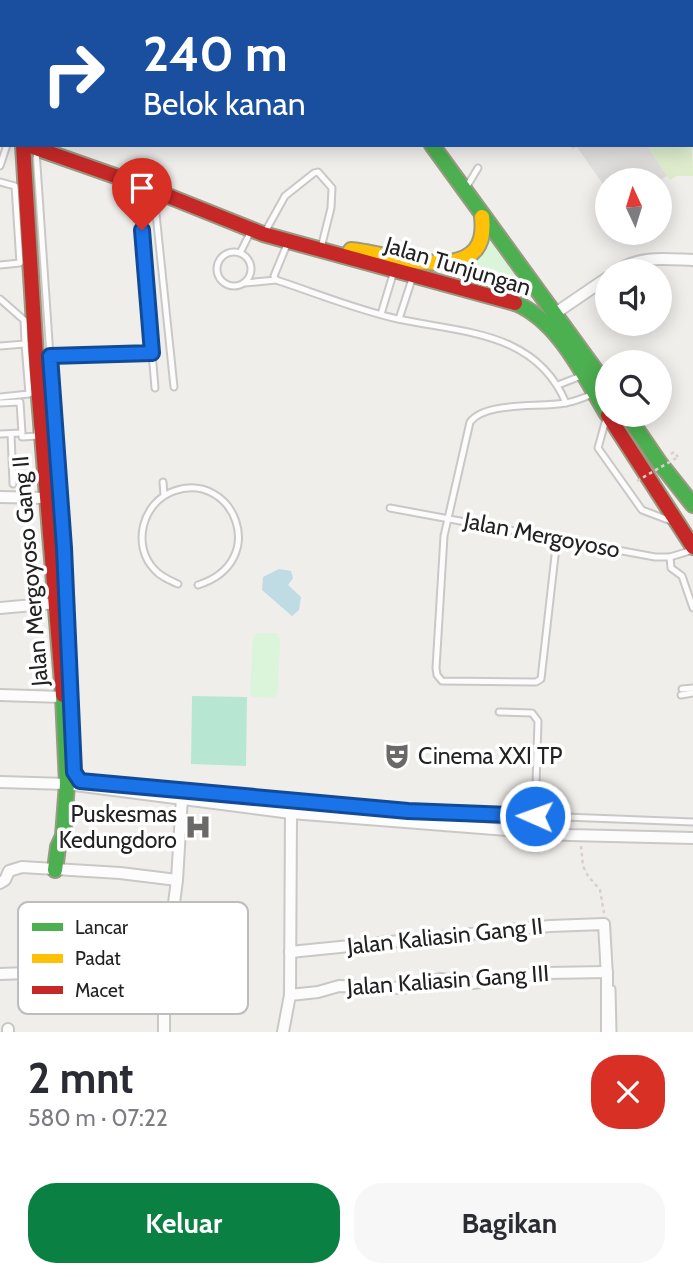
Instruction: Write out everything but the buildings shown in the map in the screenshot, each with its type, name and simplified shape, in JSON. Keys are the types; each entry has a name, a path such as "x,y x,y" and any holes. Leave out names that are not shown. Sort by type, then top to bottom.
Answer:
{"main road":[{"name":"Jalan Mergoyoso Gang II","path":"29,147 47,498 58,548 56,603 66,784 63,836 58,847 55,870"},
{"name":"Jalan Tunjungan","path":"32,147 138,184 258,232 519,304 537,314 550,327 594,394"},
{"name":"Jalan Tunjungan","path":"433,147 482,217 557,312 595,368"},
{"path":"323,250 364,250 449,264 459,261 481,242 484,229 482,217"},
{"name":"Jalan Tunjungan","path":"616,427 693,549"},
{"path":"635,427 693,505"}],"street":[{"path":"672,260 693,260"},
{"path":"557,312 595,286"},
{"path":"0,497 47,498"},
{"path":"0,608 56,603"},
{"path":"0,695 63,697"},
{"path":"0,782 66,784 290,813 580,836 693,838"},
{"path":"174,902 182,797"},
{"path":"283,1032 290,995 290,813"},
{"path":"0,883 10,870 39,867 177,880"},
{"name":"Jalan Kaliasin Gang II","path":"290,952 550,926 603,926"},
{"path":"603,926 607,972 607,1032"},
{"name":"Jalan Kaliasin Gang III","path":"290,995 318,992 339,986 400,988 440,979 473,983 540,974 607,972"},
{"path":"0,974 18,973"},
{"path":"164,1014 164,1032"}],"lane":[{"path":"0,166 6,147"},
{"path":"29,147 50,356 58,548 74,772 80,781 408,811 693,822"},
{"path":"464,191 478,169"},
{"path":"240,253 285,196 314,173 318,173 332,188 323,250"},
{"path":"0,182 15,186 20,263 0,265"},
{"path":"138,184 155,388"},
{"path":"167,196 160,198 156,205 156,214 174,387"},
{"path":"276,280 274,276 289,240"},
{"path":"245,282 251,274 251,264 240,253 224,255 217,270 225,284 235,286 245,282 276,280 399,319 485,336 514,345 544,369 558,385 566,403"},
{"path":"381,314 394,271"},
{"path":"399,319 413,276"},
{"path":"0,299 24,320 29,394 0,397"},
{"path":"0,346 25,344"},
{"path":"50,356 152,353"},
{"path":"558,385 582,376"},
{"path":"557,538 541,679 536,682 442,681 436,668 447,518 470,422 475,416 492,410 566,403 594,394"},
{"path":"0,403 20,401 22,442 11,443"},
{"path":"0,434 37,436 35,404"},
{"path":"20,405 27,405"},
{"path":"604,427 598,449 642,510 677,523"},
{"path":"11,434 13,484"},
{"path":"183,480 184,489"},
{"path":"163,482 164,495"},
{"path":"178,584 164,578 146,558 142,530 146,516 164,495 184,489 198,489 222,500 237,523 239,537 231,563 211,581 198,585"},
{"name":"Jalan Mergoyoso","path":"390,508 655,557 670,557 693,549"},
{"path":"670,557 671,568 682,576 692,604"},
{"path":"693,688 682,692 693,693"},
{"path":"499,712 531,713 538,721 535,816"},
{"path":"612,989 613,1032"}],"path":[{"path":"637,481 678,457 674,452"},
{"path":"580,836 583,866 602,894 603,926"}],"green space":[{"path":"647,147 692,147 693,176 677,176 672,179 672,168 662,168"},
{"path":"491,235 537,293 475,276 453,273 478,259 486,249"},
{"path":"257,633 277,633 280,639 278,693 274,698 253,697 250,693 253,639"},
{"path":"192,696 247,697 246,766 191,764"}],"shaded area":[{"path":"577,147 647,147 662,168 595,168 595,173"}],"water":[{"path":"279,569 291,571 293,578 288,585 301,597 299,610 292,616 262,590 263,577"}],"traffic: fast":[{"path":"433,147 595,369"},
{"path":"515,303 531,311 557,336 595,394"},
{"path":"635,427 693,505"},
{"path":"55,870 58,847 63,836 67,784 63,695"}],"traffic: slow":[{"path":"351,250 412,261 455,261 471,254 481,240 482,217"}],"traffic: jam":[{"path":"23,147 37,373 63,695"},
{"path":"33,147 138,184 263,234 515,303"},
{"path":"616,427 693,547"}],"place":[{"name":"Cinema XXI TP","path":"397,756"},
{"name":"Puskesmas Kedungdoro","path":"198,827"}],"route":[{"path":"142,230 152,353 50,356 64,548 76,779 408,811 535,816"}]}
